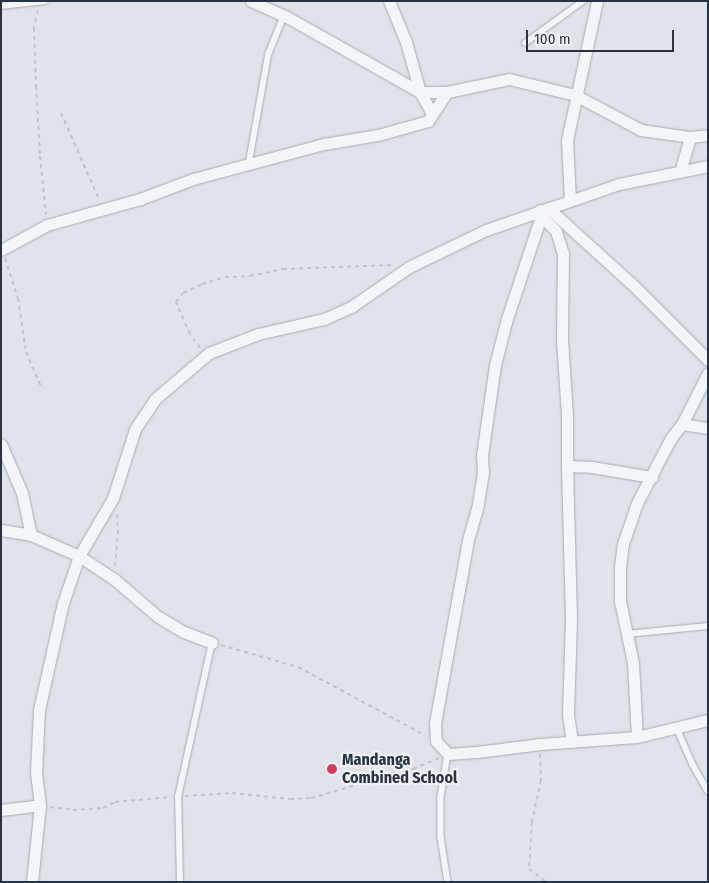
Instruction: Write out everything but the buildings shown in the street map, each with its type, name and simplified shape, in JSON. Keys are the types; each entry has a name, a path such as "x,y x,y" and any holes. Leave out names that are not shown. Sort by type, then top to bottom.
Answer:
{"street":[{"path":"251,1 284,15 420,92 447,92 509,79 575,95 641,130 690,137 708,135"},
{"path":"389,1 406,42 420,92 432,114"},
{"path":"570,200 567,140 575,95 597,1"},
{"path":"1,251 47,225 101,208 140,199 193,179 249,162 324,144 378,136 428,121 447,92"},
{"path":"680,172 690,137"},
{"path":"32,882 40,805 36,773 38,710 63,602 79,556 113,498 134,429 148,407 207,355 258,334 324,318 351,307 409,267 486,230 618,184 708,166"},
{"path":"543,211 634,286 708,360"},
{"path":"543,211 556,231 563,254 562,339 567,416 571,619 568,714 572,742"},
{"path":"543,211 506,322 495,365 482,455 483,472 478,505 468,540 435,723 436,741 448,754 540,744 637,737 708,720"},
{"path":"637,737 633,662 620,601 620,567 623,544 637,503 671,438 682,424 708,372"},
{"path":"682,424 708,428"},
{"path":"1,444 22,493 31,535"},
{"path":"567,466 592,467 652,477"},
{"path":"1,530 31,535 79,556 114,579 158,616 184,632 212,643"},
{"path":"1,810 40,805"}],"lane":[{"path":"526,43 582,1"},
{"path":"1,6 43,2"},
{"path":"249,162 268,55 284,15"},
{"path":"627,634 708,626"},
{"path":"180,882 178,797 212,643"},
{"path":"677,728 693,765 708,791"},
{"path":"448,754 440,797 441,837 448,882"}],"path":[{"path":"43,2 36,14 35,38 40,156 47,225"},
{"path":"61,113 101,208"},
{"path":"1,251 16,292 26,352 42,389"},
{"path":"207,355 190,334 176,302 183,293 202,284 225,277 250,276 282,270 374,267 397,264"},
{"path":"113,498 118,517 114,579"},
{"path":"212,643 236,647 298,667 436,741"},
{"path":"540,744 540,780 532,822 529,869 546,882"},
{"path":"40,805 73,810 103,808 115,802 150,798 232,793 290,799 312,798 413,769 448,754"}],"place":[{"name":"Mandanga Combined School","path":"332,769"}]}
